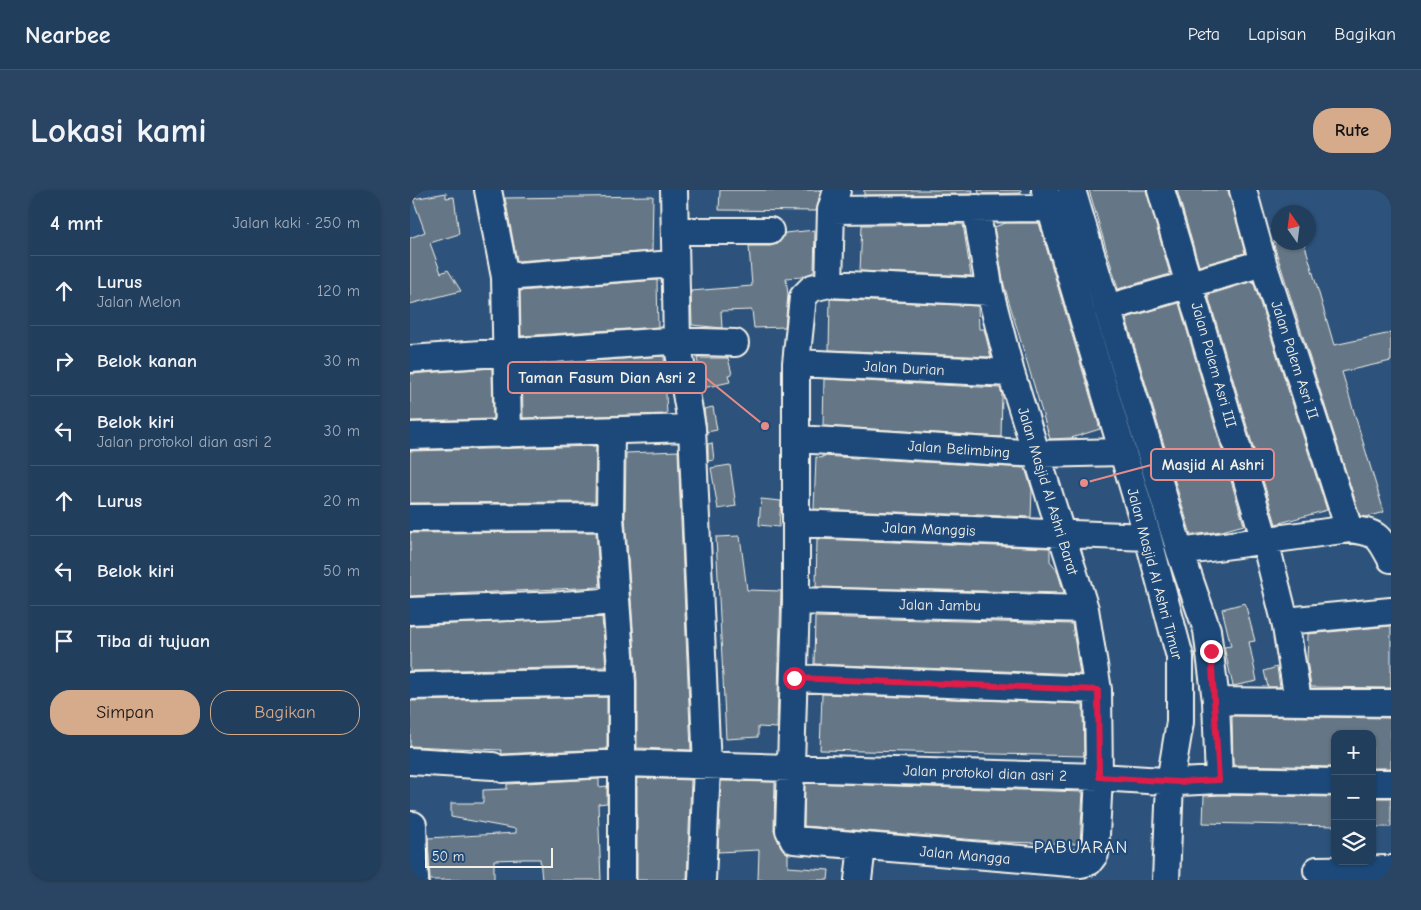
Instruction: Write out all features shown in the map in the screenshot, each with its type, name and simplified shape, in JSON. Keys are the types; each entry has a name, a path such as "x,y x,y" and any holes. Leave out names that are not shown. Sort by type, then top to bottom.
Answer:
{"street":[{"path":"488,190 505,277 508,434"},
{"path":"674,190 677,231 675,266 677,341 692,428 707,767 702,880"},
{"path":"1072,190 1180,552 1207,630 1216,701 1192,781"},
{"name":"Jalan Palem Asri III","path":"1161,190 1265,541 1285,621 1298,700"},
{"name":"Jalan Palem Asri II","path":"1243,190 1264,263 1349,529"},
{"path":"829,284 834,200 976,208 1048,199"},
{"name":"Jalan Masjid Al Ashri Timur","path":"1048,199 1121,452 1148,537 1180,657 1180,722 1192,781 1166,880"},
{"name":"Jalan Masjid Al Ashri Barat","path":"976,208 990,292 1011,373 1038,454 1085,609 1098,690 1099,777 1094,854"},
{"path":"677,231 770,231"},
{"path":"1107,308 1264,263"},
{"path":"505,277 660,265 675,266"},
{"path":"791,767 796,601 796,363 803,297 812,288 829,284 990,292"},
{"path":"410,359 677,341 735,342"},
{"name":"Jalan Durian","path":"796,363 1011,373"},
{"path":"410,436 692,428"},
{"path":"611,431 610,517 622,682 622,880"},
{"name":"Jalan Belimbing","path":"797,439 1038,454 1121,452"},
{"path":"410,518 610,517"},
{"name":"Jalan Manggis","path":"796,523 1148,537"},
{"path":"1180,552 1349,529 1375,534 1381,539 1391,559"},
{"path":"410,611 616,601"},
{"name":"Jalan Jambu","path":"796,601 1085,609"},
{"path":"1285,621 1391,611"},
{"path":"794,678 1098,690"},
{"path":"410,686 622,682"},
{"path":"1216,701 1298,700 1391,703"},
{"name":"Jalan protokol dian asri 2","path":"410,761 498,767 623,763 1192,781 1331,782"},
{"name":"Jalan Mangga","path":"791,767 789,830 794,840 1081,864 1089,862 1094,854"},
{"path":"1376,783 1391,783"},
{"path":"413,824 415,880"},
{"path":"858,880 862,847"},
{"path":"1317,870 1391,869"}],"building":[{"path":"720,190 821,190 816,211 719,210"},
{"path":"864,190 973,190 972,194 864,195"},
{"path":"978,190 1021,190 1021,193 979,194"},
{"path":"1089,190 1146,190 1170,274 1118,289"},
{"path":"1177,190 1228,190 1245,253 1199,266"},
{"path":"446,193 446,198 454,197 459,234 430,243 441,273 448,270 461,291 410,304 410,238 425,232 413,199"},
{"path":"653,196 652,251 517,261 505,198"},
{"path":"1006,223 1039,223 1100,429 1071,438 1050,439 1004,285 994,227"},
{"path":"963,224 971,276 860,271 862,225"},
{"path":"815,230 814,272 801,277 786,278 788,295 785,327 754,328 752,310 721,311 722,328 692,325 691,291 752,286 749,246 770,246 778,244 785,233"},
{"path":"1276,250 1306,250 1334,345 1391,333 1391,361 1342,372 1384,512 1366,517 1360,516"},
{"path":"657,280 658,327 521,336 520,291"},
{"path":"1253,281 1327,510 1276,524 1208,295"},
{"path":"830,299 978,306 979,329 984,329 991,357 829,350"},
{"path":"1179,303 1244,525 1222,531 1191,535 1126,318"},
{"path":"664,356 667,414 523,418 522,366"},
{"path":"697,358 728,358 732,374 728,375 730,382 703,388"},
{"path":"492,368 493,419 410,421 410,374"},
{"path":"824,379 1000,388 1002,394 1001,437 823,426"},
{"path":"713,407 717,430 707,432 704,409"},
{"path":"712,443 714,460 708,461 708,444"},
{"path":"596,446 595,502 410,503 410,451"},
{"path":"678,451 691,750 637,748 637,681 625,517 626,453"},
{"path":"822,456 1025,468 1032,490 1031,517 814,509 816,457 822,458"},
{"path":"730,465 736,506 718,509 711,468"},
{"path":"761,499 781,501 779,527 759,525"},
{"path":"596,532 600,587 410,596 410,533"},
{"path":"740,536 747,590 781,591 777,728 758,727 758,737 726,739 716,537"},
{"path":"817,539 1050,548 1050,561 1057,570 1064,593 816,587"},
{"path":"1245,603 1255,641 1249,642 1257,681 1233,686 1224,647 1231,646 1222,609"},
{"path":"602,617 606,667 410,671 410,626"},
{"path":"815,617 1072,624 1080,674 814,664"},
{"path":"1391,626 1391,688 1311,687 1307,660 1308,634"},
{"path":"1277,667 1280,687 1268,687 1264,671"},
{"path":"822,694 1083,704 1084,756 820,750"},
{"path":"607,697 607,749 502,754 501,750 410,746 410,701"},
{"path":"1232,716 1391,718 1391,768 1376,768 1376,730 1331,730 1331,767 1233,765"},
{"path":"637,778 691,780 687,880 637,880"},
{"path":"599,779 599,787 607,786 607,803 598,804 601,880 542,880 540,859 524,859 494,860 494,880 430,880 428,838 516,833 516,829 451,817 451,803 483,803 483,790 507,789 507,784"},
{"path":"721,781 775,782 774,830 781,847 788,853 788,867 829,870 828,880 758,880 759,850 718,852"},
{"path":"805,783 1083,792 1080,844 1002,842 804,826"},
{"path":"1204,796 1331,797 1331,826 1203,823"},
{"path":"1376,798 1391,798 1391,827 1376,827"}],"place":[{"name":"Taman Fasum Dian Asri 2","path":"765,426"},
{"name":"Masjid Al Ashri","path":"1084,483"}],"district":[{"name":"PABUARAN","path":"1081,847"}],"route":[{"path":"794,678 1098,690 1099,777 1179,782 1219,780 1216,701 1211,651"}]}
